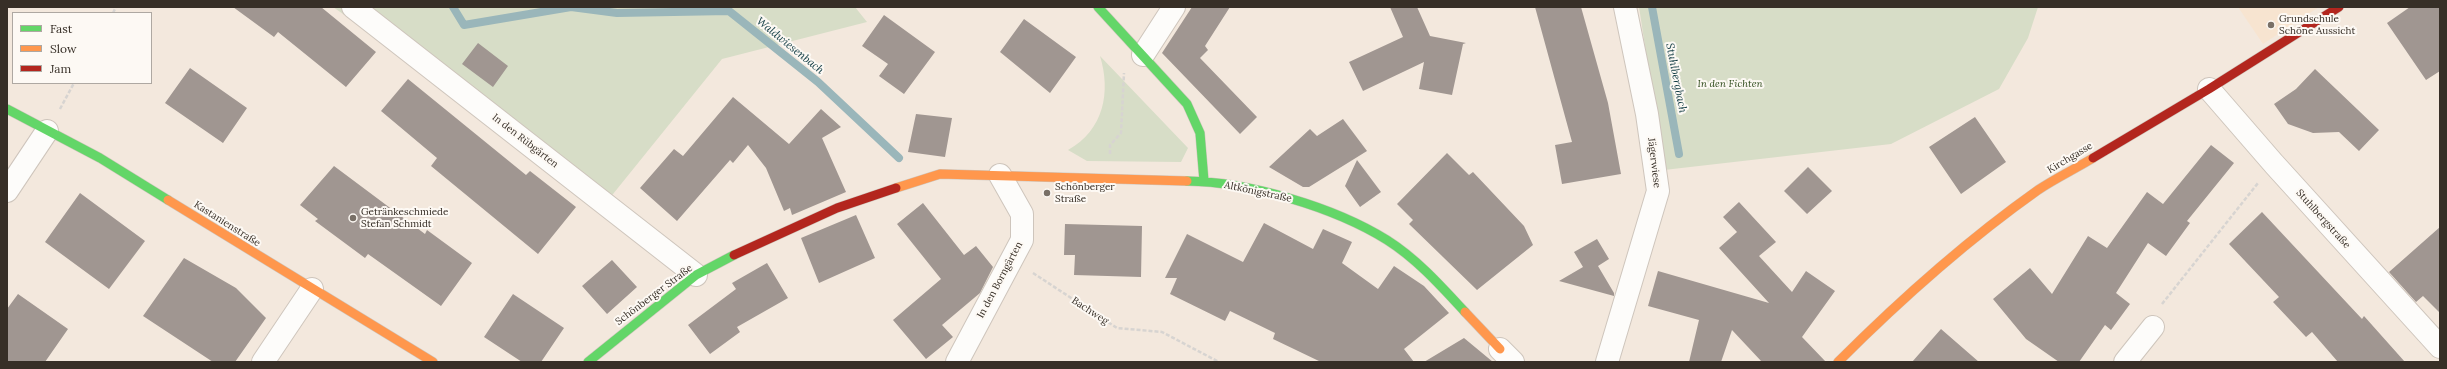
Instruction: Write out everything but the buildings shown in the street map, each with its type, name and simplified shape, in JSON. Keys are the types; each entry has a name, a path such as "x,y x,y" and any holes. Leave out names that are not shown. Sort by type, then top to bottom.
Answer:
{"street":[{"name":"In den Rübgärten","path":"353,7 696,275"},
{"path":"1098,7 1187,104 1200,133 1204,181"},
{"path":"1143,55 1174,7"},
{"name":"Jägerwiese","path":"1607,362 1658,191 1647,114 1625,7"},
{"name":"Kirchgasse","path":"1838,362 1885,315 1954,255 2039,190 2209,89 2339,7"},
{"name":"Stuhlbergstraße","path":"2209,89 2274,164 2440,347"},
{"name":"Kastanienstraße","path":"7,109 100,158 433,362"},
{"path":"7,191 48,131"},
{"name":"Schönberger Straße","path":"588,362 696,275 730,257 837,208 940,174 1204,181"},
{"name":"In den Borngärten","path":"957,362 1022,240 1022,214 1000,175"},
{"name":"Altkönigstraße","path":"1204,181 1284,196 1350,221 1387,240 1424,268 1507,356"},
{"path":"263,362 312,289"},
{"path":"2125,362 2153,327"}],"path":[{"path":"1110,145 1121,133 1124,72 1143,55"},
{"path":"2153,327 2154,314 2274,164"},
{"name":"Bachweg","path":"1012,260 1117,328 1162,332 1219,362"}],"shaded area":[{"name":"Grundschule Schöne Aussicht","path":"2238,7 2319,7 2263,44"}],"green space":[{"path":"333,7 855,7 867,22 722,59 609,199"},
{"name":"In den Fichten","path":"1639,7 2038,7 2028,38 1999,89 1891,144 1664,170"},
{"path":"1100,56 1188,148 1181,162 1087,161 1068,150 1080,142 1090,132 1102,109 1105,83"}],"waterway":[{"name":"Waldwiesenbach","path":"453,7 464,25 571,7"},
{"name":"Waldwiesenbach","path":"571,7 617,13 729,11 818,82 899,158"},
{"name":"Stuhlbergbach","path":"1652,7 1679,154"}],"traffic: fast":[{"path":"1098,7 1187,104 1200,133 1204,181"},
{"path":"7,109 100,158 168,200"},
{"path":"1187,181 1211,182 1264,191 1317,207 1366,228 1398,247 1428,273 1465,312"},
{"path":"588,362 696,275 734,255"}],"traffic: slow":[{"path":"1838,362 1885,316 1959,250 2038,190 2093,158"},
{"path":"896,188 940,174 1187,181"},
{"path":"168,200 433,362"},
{"path":"1465,312 1500,349"}],"traffic: jam":[{"path":"2093,158 2209,89 2339,7"},
{"path":"734,255 837,208 896,188"}],"place":[{"name":"Grundschule Schöne Aussicht","path":"2271,25"},
{"name":"Schönberger Straße","path":"1047,193"},
{"name":"Getränkeschmiede Stefan Schmidt","path":"353,218"}]}
